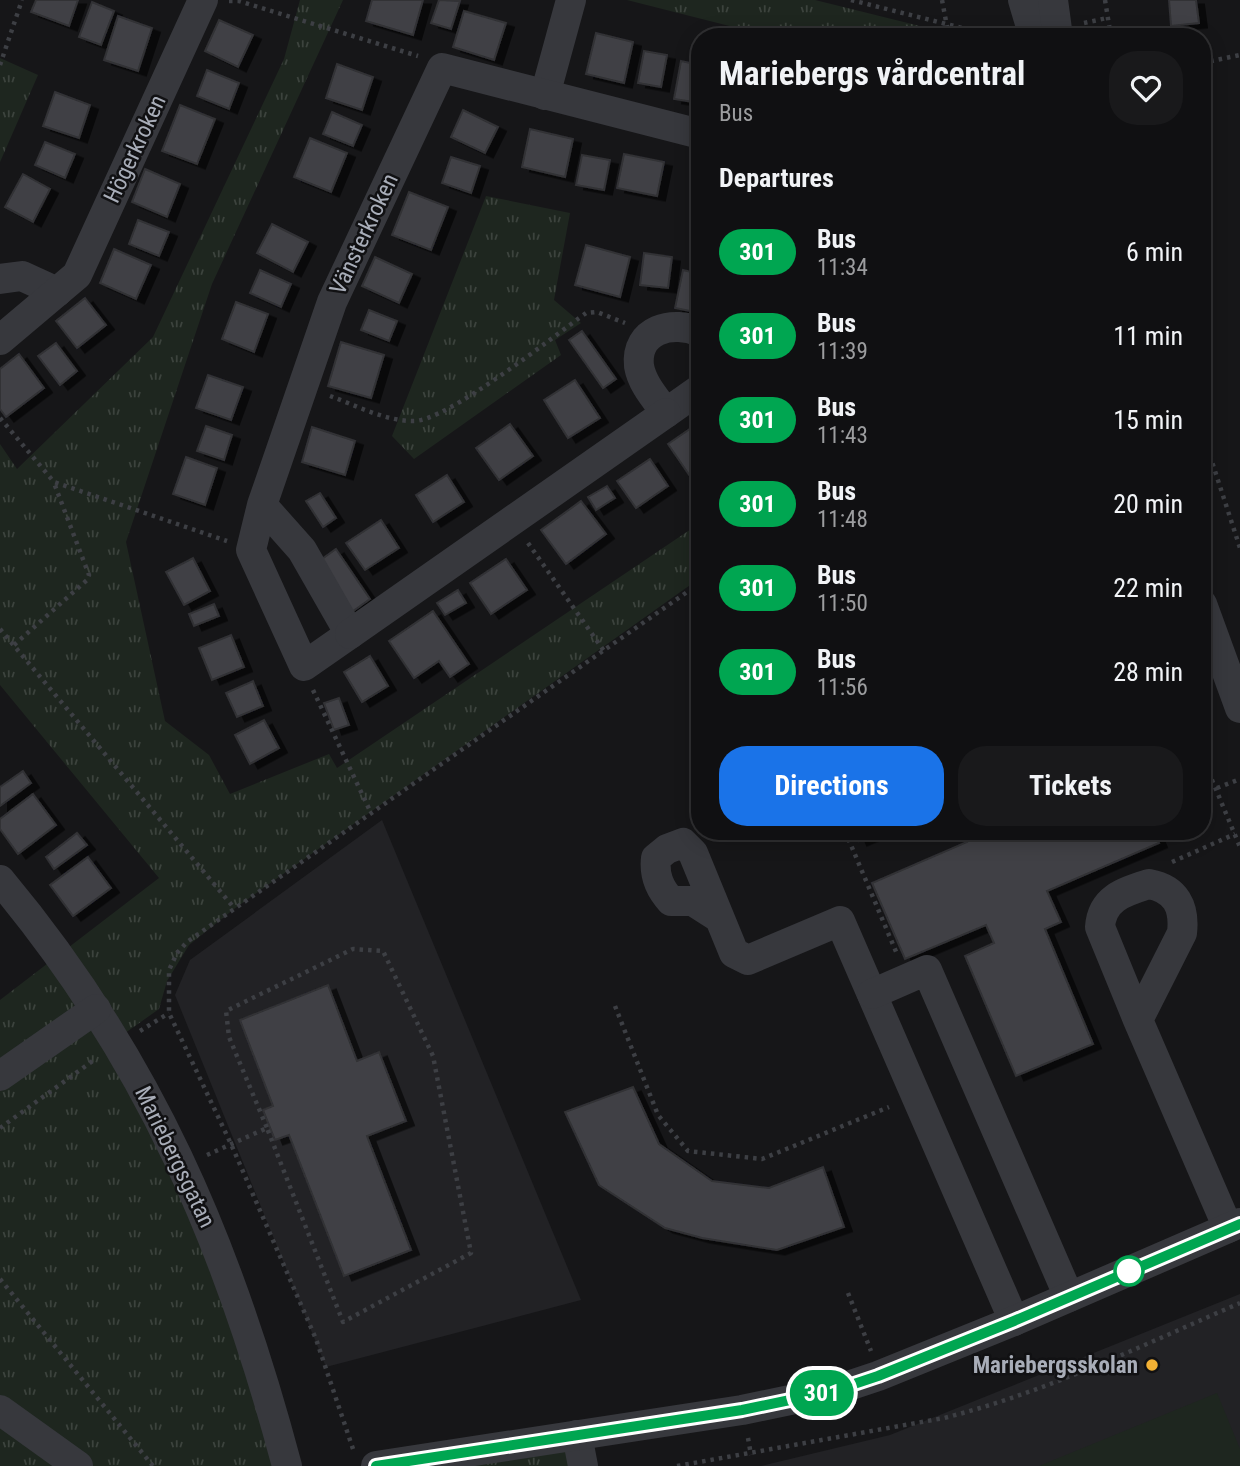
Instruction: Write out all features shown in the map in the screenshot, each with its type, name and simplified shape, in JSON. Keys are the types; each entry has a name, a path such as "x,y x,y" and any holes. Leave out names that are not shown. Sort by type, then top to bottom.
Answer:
{"street":[{"name":"Högerkroken","path":"0,341 77,275 203,0"},
{"path":"545,95 571,0"},
{"path":"1023,0 1047,27"},
{"path":"442,68 691,132"},
{"name":"Vänsterkroken","path":"251,550 262,505 332,302 442,68"},
{"path":"0,279 22,276 57,292"},
{"path":"666,413 643,380 639,364 642,347 652,333 668,326 685,325 691,328"},
{"path":"251,550 303,666 691,395"},
{"path":"262,505 302,551 350,634"},
{"path":"1211,629 1240,708"},
{"name":"Mariebergsgatan","path":"0,880 96,1009 183,1165 228,1270 260,1363 287,1466"},
{"path":"365,1460 578,1435 742,1410 833,1391 878,1376 1014,1321 1234,1226 1138,1020 1100,927 1101,912 1107,903 1149,884 1171,893 1179,901 1184,917 1182,933 1138,1020"},
{"path":"718,917 734,953 748,960 840,921 1014,1321"},
{"path":"872,994 927,970 1069,1297"},
{"path":"0,1076 96,1009"},
{"path":"0,1410 78,1466"},
{"path":"578,1435 583,1466"}],"path":[{"path":"0,65 22,0"},
{"path":"203,0 239,1 415,55 442,68"},
{"path":"851,0 971,28"},
{"path":"942,0 946,28"},
{"path":"1105,0 1109,28"},
{"path":"1047,27 1107,18"},
{"path":"1211,61 1240,55"},
{"path":"302,387 415,422 444,411 586,313 597,312 652,333"},
{"path":"0,418 54,482 89,575 87,580 14,645"},
{"path":"1211,459 1240,548"},
{"path":"54,482 251,550"},
{"path":"512,520 604,651"},
{"path":"365,1460 316,1339 231,1144 169,1013 169,970 177,953 235,909 691,589"},
{"path":"0,629 235,909"},
{"path":"303,666 371,813"},
{"path":"1211,775 1240,847"},
{"path":"1217,788 1240,779"},
{"path":"1149,884 1163,866 1235,834"},
{"path":"849,840 899,959 927,970"},
{"path":"353,949 383,951 433,1056 471,1253 343,1322 267,1128 229,1037 226,1012 353,949"},
{"path":"615,1006 658,1115 688,1151 762,1159 916,1096"},
{"path":"0,1128 117,1044 169,1013"},
{"path":"183,1165 267,1128"},
{"path":"0,1279 153,1466"},
{"path":"677,1466 944,1418 985,1408 1063,1379 1240,1303"}],"shaded area":[{"path":"382,820 581,1300 326,1367 175,995 190,960"},
{"name":"Mariebergsskolan","path":"1240,1294 1240,1466 761,1466 890,1435"}],"green space":[{"path":"300,0 343,0 212,284 126,542 165,721 209,755 230,794 329,754 337,768 691,529 691,584 234,909 189,945 167,981 159,1009 104,1048 175,1167 279,1466 0,1466 0,1000 159,878 0,685 0,444 17,469 153,337 284,59"},
{"path":"627,0 815,0 928,28 737,28"},
{"path":"0,58 38,75 0,162"},
{"path":"486,196 570,213 554,300 581,323 555,340 561,355 414,459 392,436"},
{"path":"1217,1393 1240,1449 1240,1466 1039,1466"},
{"path":"568,1432 578,1466 373,1466"}],"building":[{"path":"36,0 78,0 69,26 31,12"},
{"path":"372,0 423,0 413,35 366,21"},
{"path":"439,0 460,1 451,29 431,23"},
{"path":"1169,0 1196,0 1199,23 1171,26"},
{"path":"92,2 114,11 101,45 79,37"},
{"path":"464,11 506,23 494,60 453,47"},
{"path":"118,16 152,28 138,71 104,60"},
{"path":"219,20 253,35 238,67 205,51"},
{"path":"596,33 633,42 624,83 586,74"},
{"path":"644,51 667,55 661,87 638,83"},
{"path":"681,61 691,63 691,102 674,99"},
{"path":"337,64 373,77 362,110 326,98"},
{"path":"207,70 239,83 229,109 197,96"},
{"path":"55,92 90,105 79,138 43,126"},
{"path":"180,105 215,119 197,164 162,151"},
{"path":"463,110 498,127 485,153 451,137"},
{"path":"332,112 362,125 353,146 323,134"},
{"path":"530,129 573,139 565,177 522,167"},
{"path":"310,138 347,153 331,192 294,177"},
{"path":"45,142 75,154 65,178 35,165"},
{"path":"624,154 664,162 657,196 617,188"},
{"path":"582,155 610,160 604,190 576,185"},
{"path":"451,157 480,166 471,193 442,183"},
{"path":"145,169 180,184 167,217 132,202"},
{"path":"23,174 50,189 33,222 5,207"},
{"path":"409,192 448,207 431,250 392,235"},
{"path":"138,220 169,232 159,256 129,244"},
{"path":"272,224 308,242 293,272 257,253"},
{"path":"586,245 630,257 620,297 575,285"},
{"path":"114,249 151,265 136,299 100,283"},
{"path":"644,253 672,257 668,288 640,285"},
{"path":"375,257 412,274 399,303 362,286"},
{"path":"260,270 291,284 281,307 250,293"},
{"path":"683,270 691,272 691,311 675,308"},
{"path":"85,298 106,325 77,348 56,321"},
{"path":"236,302 268,314 254,352 222,339"},
{"path":"369,310 397,321 389,341 361,330"},
{"path":"582,331 616,379 603,388 569,340"},
{"path":"341,342 384,355 371,398 328,386"},
{"path":"56,343 77,371 60,385 38,356"},
{"path":"19,354 44,388 6,417 0,409 0,369"},
{"path":"208,375 243,387 231,420 196,408"},
{"path":"575,380 600,418 568,438 544,400"},
{"path":"510,424 533,456 499,480 476,448"},
{"path":"206,426 232,435 224,460 197,451"},
{"path":"312,427 355,441 345,475 302,462"},
{"path":"691,428 691,478 668,444"},
{"path":"186,457 217,468 205,505 173,494"},
{"path":"650,459 668,486 636,508 617,481"},
{"path":"447,475 464,502 433,522 416,495"},
{"path":"607,486 615,498 596,510 588,497"},
{"path":"320,493 336,518 323,527 306,501"},
{"path":"581,501 606,534 566,564 541,530"},
{"path":"381,520 399,548 365,570 346,543"},
{"path":"336,549 370,599 349,614 315,564"},
{"path":"193,558 210,591 184,605 166,572"},
{"path":"506,559 527,590 491,614 470,583"},
{"path":"458,590 466,603 445,615 437,603"},
{"path":"214,604 219,616 194,626 189,614"},
{"path":"433,611 469,664 450,677 439,661 414,678 389,641"},
{"path":"231,635 244,667 212,680 199,648"},
{"path":"370,656 388,686 362,702 344,672"},
{"path":"253,681 263,706 237,717 226,693"},
{"path":"339,698 349,725 334,730 324,703"},
{"path":"264,720 279,748 250,764 235,735"},
{"path":"23,771 31,783 0,806 0,787"},
{"path":"33,794 56,825 18,854 0,829 0,819"},
{"path":"77,833 87,845 54,869 46,857"},
{"path":"966,840 1158,840 1159,843 1047,891 1061,922 1045,929 1093,1044 1016,1076 965,956 994,943 986,925 905,959 872,883 967,842"},
{"path":"88,857 111,888 73,916 50,885"},
{"path":"328,985 357,1061 379,1052 406,1121 367,1136 411,1250 344,1276 289,1135 275,1140 263,1110 273,1106 240,1020"},
{"path":"633,1087 659,1144 712,1181 769,1188 823,1167 844,1227 777,1250 702,1238 665,1228 599,1185 565,1112"}],"bus line":[{"name":"301","path":"376,1466 742,1410 833,1391 878,1376 1014,1321 1240,1224"}],"place":[{"name":"Mariebergsskolan","path":"1152,1365"}]}
